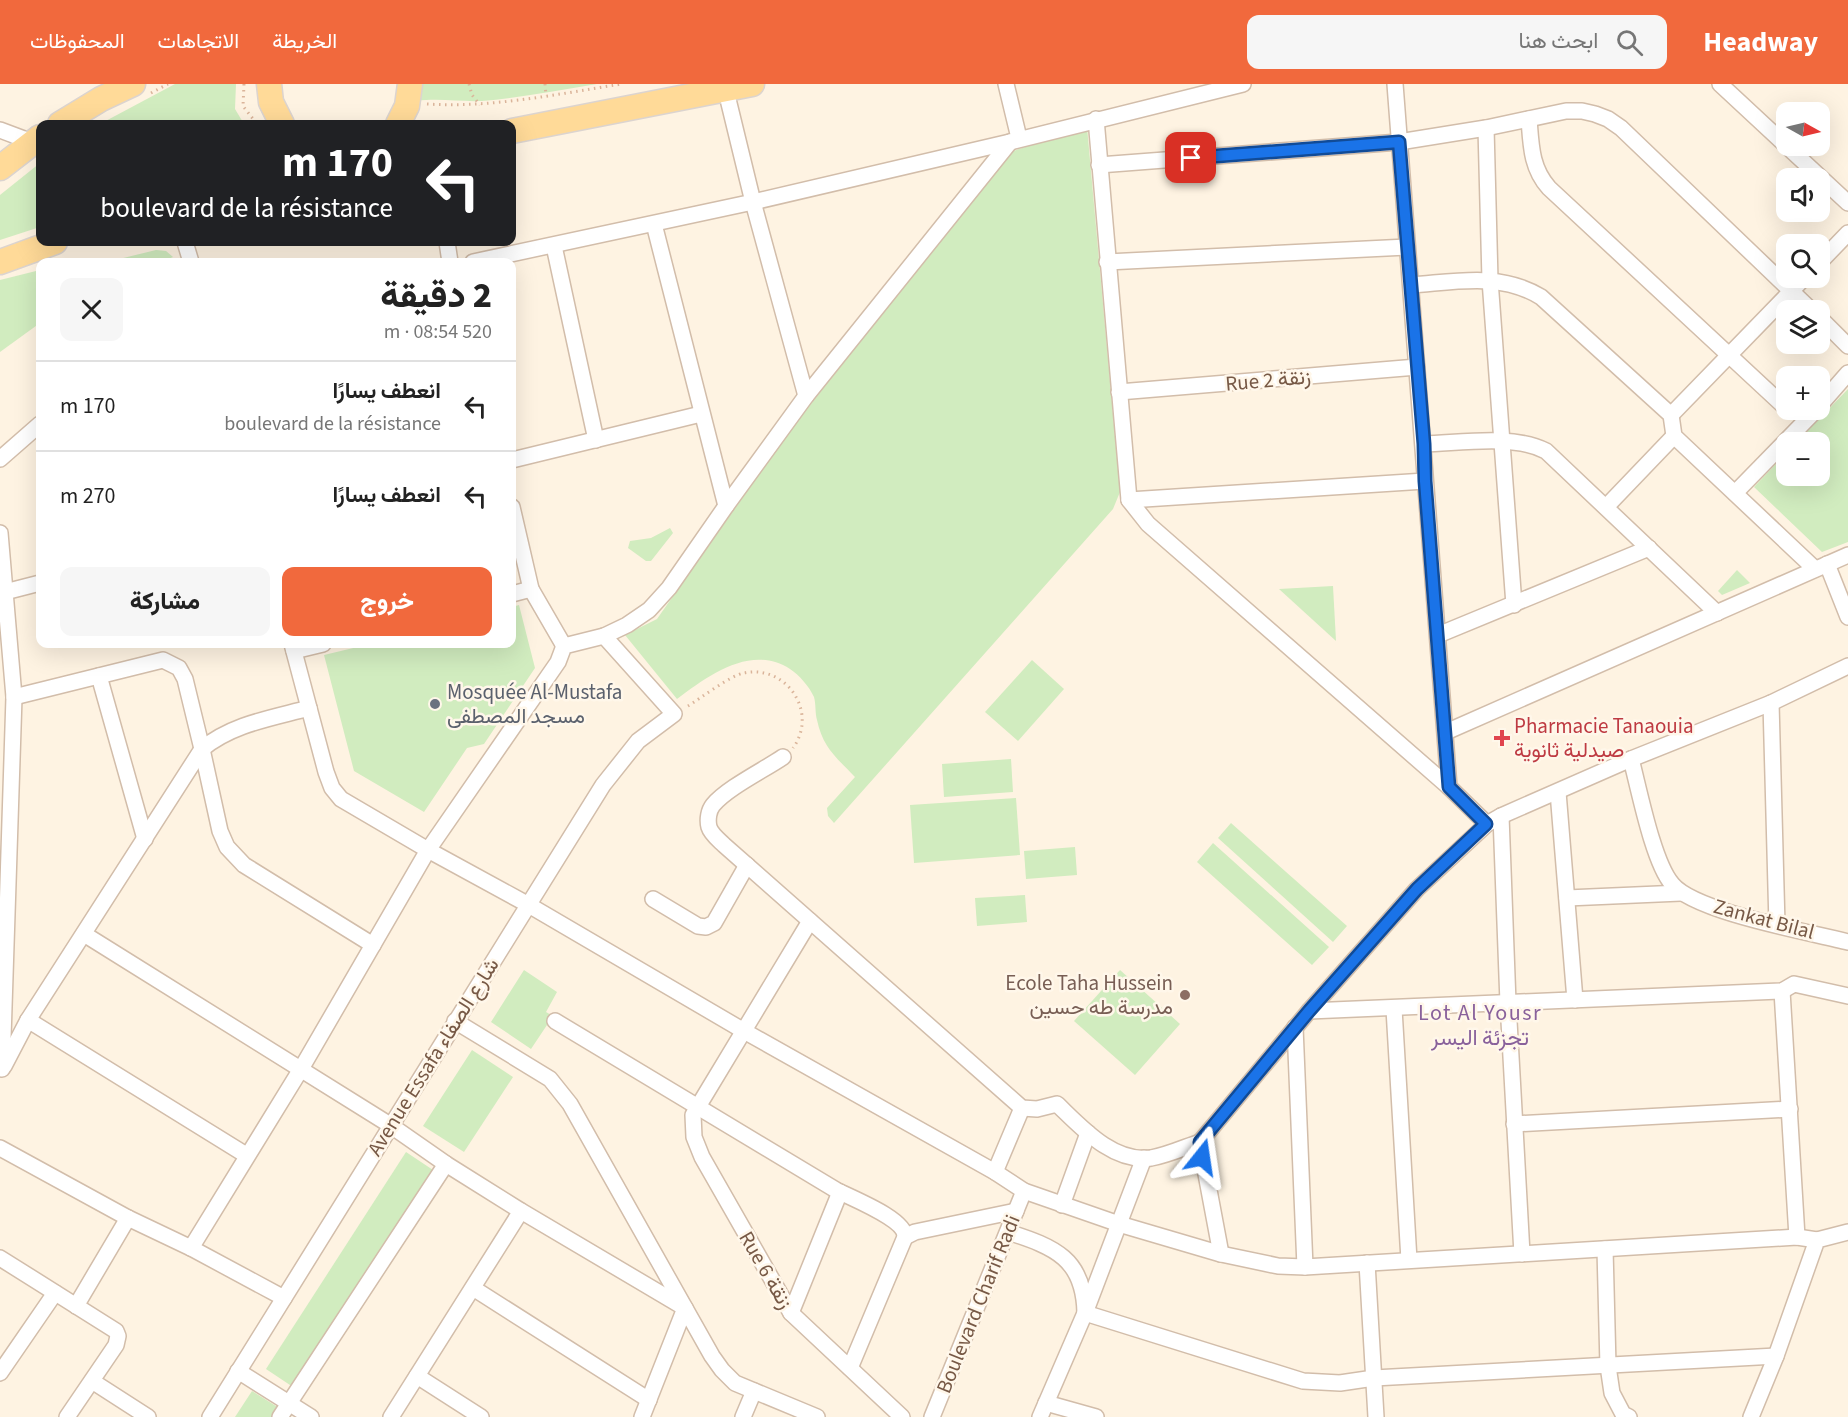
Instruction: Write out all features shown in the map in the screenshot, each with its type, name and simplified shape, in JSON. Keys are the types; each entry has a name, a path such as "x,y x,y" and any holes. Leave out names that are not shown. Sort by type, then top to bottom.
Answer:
{"main road":[{"path":"269,84 271,102 280,120"},
{"path":"400,120 407,106 410,84"},
{"path":"516,130 753,84"},
{"path":"67,120 128,85"},
{"path":"0,168 36,139"},
{"path":"0,262 44,246"}],"street":[{"path":"564,646 604,636 627,625 649,610 669,588 806,396 1014,140 1006,84"},
{"path":"493,258 753,202 1243,84"},
{"path":"1395,84 1449,787"},
{"path":"1720,84 1848,203"},
{"path":"726,91 753,202 806,396"},
{"path":"1099,165 1399,142 1486,128 1566,111 1582,111 1608,119 1621,128 1800,300"},
{"path":"1096,119 1129,500 1148,524 1449,787 1486,824"},
{"path":"1528,119 1532,153 1540,178 1776,399"},
{"path":"1486,128 1490,280 1514,605"},
{"path":"0,130 36,139"},
{"path":"654,224 726,506"},
{"path":"1830,252 1848,233"},
{"path":"554,246 596,440"},
{"path":"1107,262 1407,247"},
{"path":"1411,285 1490,280 1520,286 1541,297 1671,415 1674,436 1735,493 1821,566 1848,617"},
{"path":"1671,415 1794,288"},
{"path":"1830,328 1848,346"},
{"name":"Rue 2 زنقة","path":"1119,392 1417,367"},
{"path":"1830,394 1848,373"},
{"path":"516,459 701,414"},
{"path":"1800,420 1804,423"},
{"path":"1735,493 1807,420"},
{"path":"0,459 36,428"},
{"path":"1606,507 1674,436"},
{"path":"1424,444 1502,441 1527,444 1546,451 1717,613"},
{"path":"1129,500 1425,481"},
{"path":"516,524 531,589 564,646"},
{"path":"0,533 14,697 1,1071"},
{"path":"1438,635 1649,548"},
{"path":"1446,732 1848,555"},
{"path":"5,592 36,584"},
{"path":"516,593 531,589"},
{"path":"604,636 674,714"},
{"path":"191,1248 246,1155 302,1069 428,850 558,662 564,646"},
{"path":"293,648 332,788 341,799 744,1031 995,1172 1024,1191 1119,1224 1221,1254 1278,1266 1305,1267 1797,1237 1816,1240 1848,1232"},
{"path":"14,697 163,660 179,668 185,679 220,831 227,847 244,865 373,945"},
{"path":"783,758 722,796 712,806 708,816 712,833 1022,1108 1037,1109 1057,1104 1088,1133 1118,1153 1153,1158 1200,1142 1295,1027 1417,889 1486,824 1631,759 1771,703 1848,666"},
{"path":"99,676 145,839"},
{"path":"1771,703 1777,925"},
{"path":"1,1071 28,1020 202,749 232,729 309,708"},
{"name":"Avenue Essafa شارع الصفاء","path":"210,1417 603,785 638,741 674,714"},
{"name":"Zankat Bilal","path":"1631,759 1657,855 1671,883 1681,893 1745,917 1848,942"},
{"path":"1558,792 1575,1000"},
{"path":"1501,816 1508,1003 1522,1254"},
{"path":"653,899 698,926 705,927 714,923 747,865"},
{"name":"Zankat Bilal","path":"1567,898 1681,893"},
{"path":"697,1107 810,921"},
{"path":"84,934 302,1069 521,1211 685,1308"},
{"path":"1309,1011 1782,991 1794,984 1848,996"},
{"path":"1782,991 1797,1237"},
{"path":"1394,1009 1409,1260"},
{"path":"28,1020 246,1155"},
{"path":"455,1021 550,1079 563,1095 576,1113 722,1370 735,1383 817,1417"},
{"path":"555,1021 840,1192 894,1220 903,1228 905,1237 850,1368"},
{"path":"1295,1027 1305,1267"},
{"name":"Rue 6 زنقة","path":"697,1107 693,1115 692,1127 702,1157 791,1313 902,1417"},
{"path":"995,1172 1022,1108"},
{"path":"1514,1124 1790,1109"},
{"path":"1062,1205 1088,1133"},
{"path":"1200,1142 1221,1254"},
{"path":"0,1148 128,1218 191,1248 284,1298"},
{"path":"1096,1417 1043,1410 1085,1313 1144,1158"},
{"path":"280,1417 446,1164"},
{"name":"Boulevard Charif Radi","path":"932,1417 1024,1191"},
{"path":"791,1313 840,1192"},
{"path":"390,1417 521,1211"},
{"path":"905,1237 915,1232 1016,1211"},
{"path":"76,1306 128,1218"},
{"path":"1008,1232 1036,1241 1069,1263 1079,1274 1085,1292 1085,1313"},
{"path":"1751,1417 1776,1356 1816,1240"},
{"path":"1605,1249 1608,1366 1616,1405 1623,1414 1629,1417"},
{"path":"0,1258 116,1331 118,1336 112,1352 67,1417"},
{"path":"1368,1263 1376,1417"},
{"path":"473,1288 649,1400"},
{"path":"0,1372 55,1293"},
{"path":"642,1417 685,1308"},
{"path":"1085,1313 1303,1381 1340,1383 1374,1378 1776,1356"},
{"path":"238,1371 310,1417"},
{"path":"417,1376 481,1417"},
{"path":"92,1381 148,1417"},
{"path":"743,1417 754,1391"}],"path":[{"path":"244,84 243,106 254,120"},
{"path":"469,84 472,94 480,105"},
{"path":"545,84 546,96"},
{"path":"425,104 480,105 622,84"},
{"path":"674,714 741,673 761,671 775,676 790,686 799,703 802,724 795,746 783,758"}],"green space":[{"path":"175,84 236,84 235,109 242,120 108,120"},
{"path":"416,84 597,84 482,101 417,101"},
{"path":"1087,127 1120,492 1113,509 834,823 828,816 827,808 855,777 836,758 823,738 817,720 814,697 797,674 775,662 746,661 717,672 677,699 625,635 657,619 788,433 1010,152"},
{"path":"36,166 36,228 0,240 0,195"},
{"path":"156,250 166,251 173,257 171,258 123,258"},
{"path":"36,271 36,326 0,352 0,280"},
{"path":"1848,389 1848,542 1822,552 1754,487 1776,464 1776,486 1830,486 1830,432 1807,432 1818,420 1830,420 1830,408"},
{"path":"670,528 673,533 651,561 646,561 628,548 630,541 651,538"},
{"path":"1737,570 1750,583 1722,595 1718,591"},
{"path":"1333,586 1336,641 1279,589"},
{"path":"519,605 535,668 484,744 467,748 424,812 354,771 324,655 353,648 516,648 516,606"},
{"path":"1032,660 1064,689 1018,741 985,712"},
{"path":"1011,759 1013,792 944,797 942,764"},
{"path":"1016,798 1020,855 914,863 910,805"},
{"path":"1231,823 1347,926 1333,942 1218,838"},
{"path":"1213,843 1329,947 1312,965 1197,862"},
{"path":"1075,847 1077,875 1026,879 1024,851"},
{"path":"1025,895 1027,922 977,926 975,898"},
{"path":"524,970 557,992 546,1012 553,1016 531,1049 491,1022"},
{"path":"1120,970 1180,1024 1135,1075 1074,1021"},
{"path":"472,1050 513,1077 464,1152 423,1126"},
{"path":"406,1152 433,1170 293,1387 266,1369"},
{"path":"252,1391 279,1408 273,1417 235,1417"}],"place":[{"name":"Mosquée Al-Mustafa مسجد المصطفى","path":"435,704"},
{"name":"Pharmacie Tanaouia صيدلية ثانوية","path":"1502,738"},
{"name":"Ecole Taha Hussein مدرسة طه حسين","path":"1185,995"}],"district":[{"name":"Lot Al Yousr تجزئة اليسر","path":"1480,1026"}],"route":[{"path":"1191,158 1399,142 1449,787 1486,824 1417,889 1309,1011 1200,1142 1202,1157"}]}
